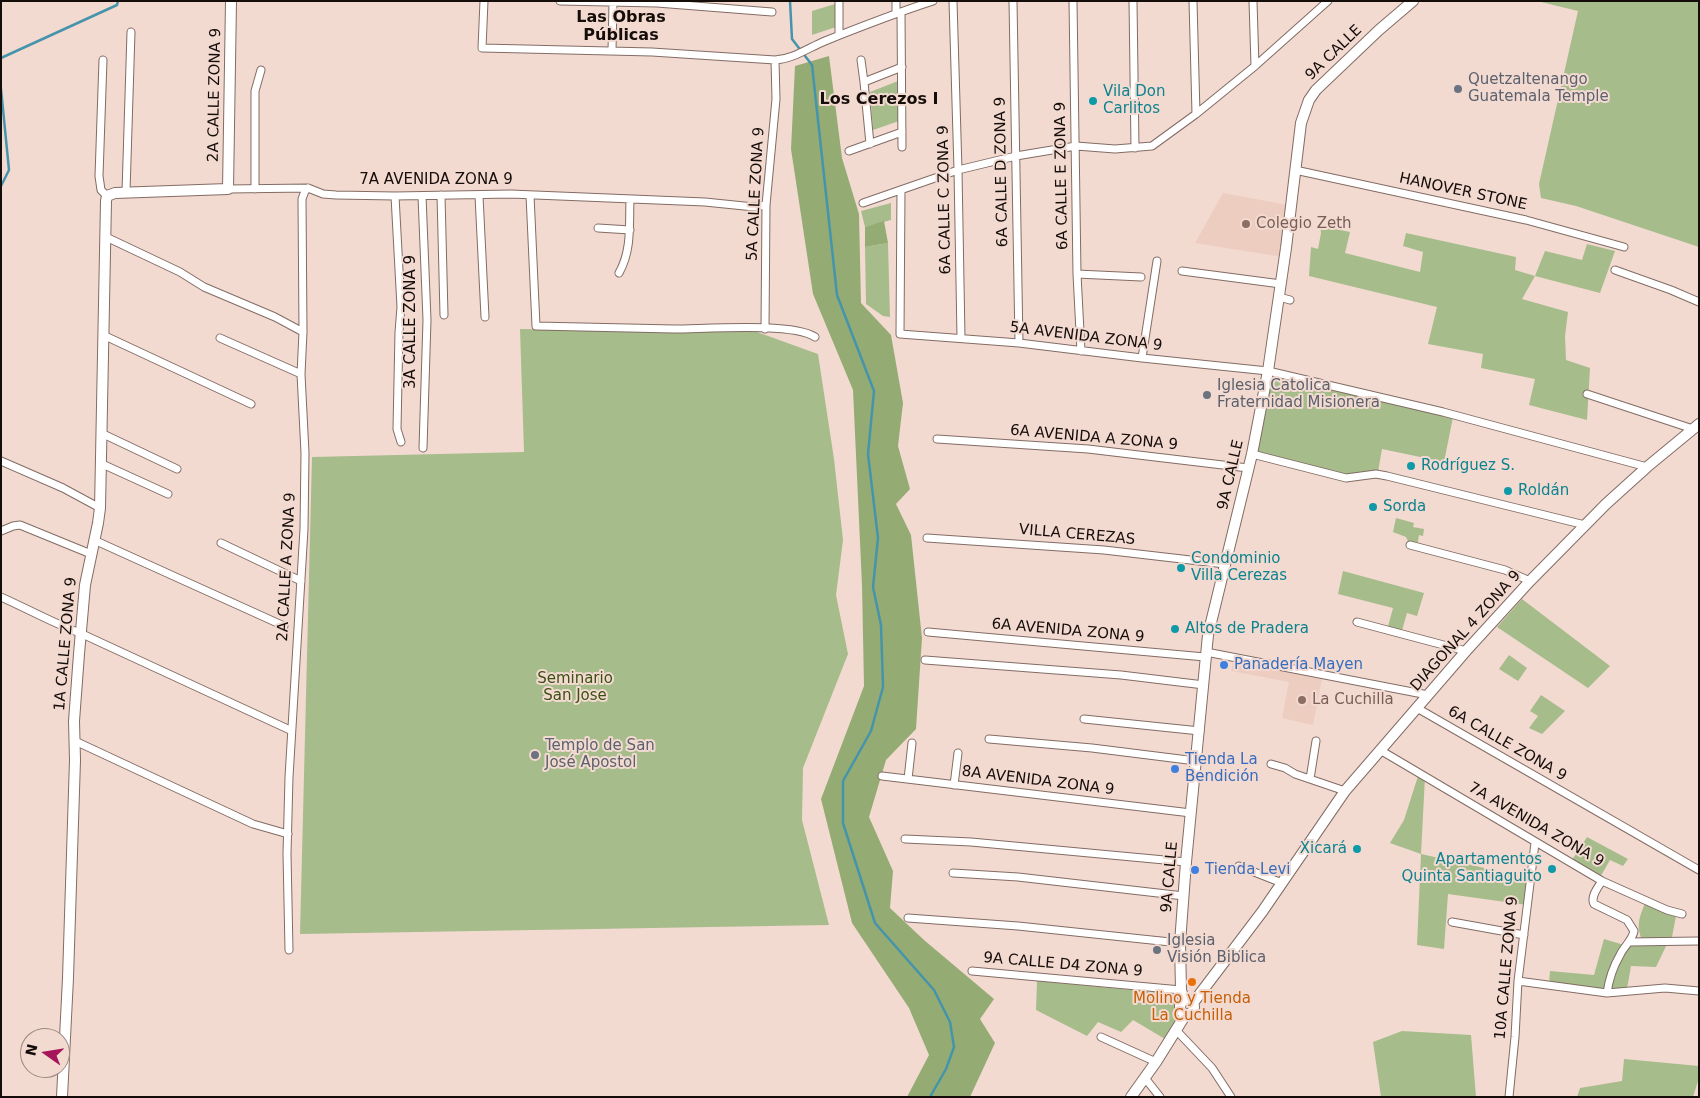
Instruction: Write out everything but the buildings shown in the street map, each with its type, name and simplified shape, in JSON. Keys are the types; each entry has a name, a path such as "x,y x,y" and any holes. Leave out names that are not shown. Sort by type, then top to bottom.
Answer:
{"street":[{"name":"2A CALLE ZONA 9","path":"228,189 231,1"},
{"path":"484,1 482,48 652,52 775,60 785,60 839,35 898,12 933,1"},
{"path":"560,1 666,4 772,12"},
{"path":"839,1 839,35"},
{"path":"896,1 902,67 902,147"},
{"name":"6A CALLE C ZONA 9","path":"954,1 961,338"},
{"name":"6A CALLE D ZONA 9","path":"1013,1 1019,343"},
{"name":"6A CALLE E ZONA 9","path":"1073,1 1081,351"},
{"path":"1133,1 1135,148"},
{"path":"1193,1 1196,114"},
{"path":"1254,1 1255,66"},
{"path":"864,203 958,170 1016,156 1076,146 1115,149 1148,147 1156,144 1255,66 1328,1"},
{"name":"9A CALLE","path":"1186,998 1180,943 1206,654 1212,619 1252,454 1268,371 1286,248 1301,123 1313,93 1379,30 1413,1"},
{"path":"612,51 613,2"},
{"path":"126,192 130,32"},
{"path":"103,60 99,176 101,190 107,196"},
{"name":"5A CALLE ZONA 9","path":"765,329 766,205 776,99 775,60"},
{"path":"860,60 870,144"},
{"path":"864,82 902,67"},
{"path":"255,189 255,98 261,70"},
{"path":"849,151 902,132"},
{"name":"HANOVER STONE","path":"1295,170 1526,220 1624,247"},
{"name":"7A AVENIDA ZONA 9","path":"107,196 115,192 308,188 323,194 395,196 530,195 705,202 754,207 766,205"},
{"name":"2A CALLE A ZONA 9","path":"289,950 288,834 290,730 304,529 305,453 301,374 303,332 302,199 305,190 308,188"},
{"name":"5A AVENIDA ZONA 9","path":"901,190 900,334 1019,343 1268,371 1443,412 1647,467"},
{"path":"441,195 444,315"},
{"path":"530,195 536,326 796,330 804,331 815,337"},
{"name":"1A CALLE ZONA 9","path":"62,1097 68,986 74,721 82,605 100,508 107,196"},
{"path":"395,196 401,307 397,428 400,442"},
{"name":"3A CALLE ZONA 9","path":"422,196 427,320 423,448"},
{"path":"479,196 485,317"},
{"path":"619,273 628,251 630,199"},
{"path":"598,228 630,230"},
{"path":"106,237 180,272 204,287 275,317 303,332"},
{"path":"1142,358 1157,262"},
{"path":"1615,270 1699,302"},
{"path":"1182,271 1281,284"},
{"path":"1078,274 1141,277"},
{"path":"1279,297 1290,300"},
{"path":"103,335 251,404"},
{"path":"220,338 301,374"},
{"path":"1587,394 1696,426"},
{"name":"DIAGONAL 4 ZONA 9","path":"1186,998 1200,996 1262,912 1346,791 1466,651 1530,581 1585,525 1647,467 1696,426"},
{"path":"101,433 177,469"},
{"name":"6A AVENIDA A ZONA 9","path":"936,439 1088,448 1248,468"},
{"path":"1252,454 1346,478 1376,474 1387,476 1585,525"},
{"path":"1,461 63,488 100,508"},
{"path":"100,463 168,494"},
{"path":"1,531 20,525 91,554"},
{"name":"VILLA CEREZAS","path":"927,538 1104,550 1225,564"},
{"path":"94,540 284,626"},
{"path":"221,543 301,581"},
{"path":"1410,545 1505,570 1530,581"},
{"path":"1,597 56,624 80,633 290,730"},
{"path":"1357,622 1466,651"},
{"name":"6A AVENIDA ZONA 9","path":"928,632 1206,654 1428,695"},
{"path":"925,660 1121,675 1204,685"},
{"name":"6A CALLE ZONA 9","path":"1417,708 1699,870"},
{"path":"1084,720 1200,731"},
{"path":"990,739 1092,748 1196,761"},
{"path":"75,741 239,818 269,830 288,834"},
{"path":"1310,779 1316,741"},
{"path":"908,780 912,743"},
{"name":"7A AVENIDA ZONA 9","path":"1380,750 1602,881 1667,910 1682,914"},
{"path":"954,785 958,753"},
{"path":"1271,764 1346,791"},
{"name":"8A AVENIDA ZONA 9","path":"882,776 1191,813"},
{"path":"905,839 971,842 1186,862"},
{"name":"10A CALLE ZONA 9","path":"1509,1097 1518,981 1535,843"},
{"path":"1239,866 1282,883"},
{"path":"953,873 1018,877 1184,896"},
{"path":"1602,881 1592,901 1594,904 1627,920 1633,933 1612,972 1607,993"},
{"path":"908,918 1018,926 1180,943"},
{"path":"1452,922 1524,935"},
{"path":"1629,942 1699,941"},
{"name":"9A CALLE D4 ZONA 9","path":"972,971 1186,998"},
{"path":"1518,981 1607,993 1665,988 1699,991"},
{"name":"DIAGONAL 4 ZONA 9","path":"1176,1030 1186,1014 1192,1012 1194,1008 1186,998"},
{"path":"1132,1097 1176,1030 1212,1068 1231,1097"},
{"path":"1101,1037 1156,1062"},
{"path":"1145,1078 1160,1097"}],"shaded area":[{"name":"Colegio Zeth","path":"1223,193 1288,205 1282,257 1195,243"},
{"name":"La Cuchilla","path":"1233,662 1322,679 1313,725 1282,718 1289,682 1231,671"}],"green space":[{"path":"1537,1 1699,1 1699,247 1576,206 1541,198 1539,184 1578,11"},
{"path":"835,4 836,27 812,35 812,11"},
{"path":"829,56 842,158 859,214 861,303 891,335 903,403 898,446 910,489 896,504 911,535 922,638 916,729 886,760 869,817 893,871 890,908 924,940 994,999 980,1019 995,1043 970,1097 907,1097 929,1055 909,1008 852,923 821,799 864,686 862,585 853,390 813,294 791,149 795,66"},
{"path":"898,81 899,121 873,130 870,92"},
{"path":"891,203 891,220 865,227 861,211"},
{"path":"884,221 888,243 865,247 865,227"},
{"path":"1320,226 1350,232 1345,253 1420,272 1423,252 1403,246 1406,233 1516,257 1515,270 1535,276 1522,299 1568,312 1565,336 1566,360 1590,368 1587,420 1529,405 1535,379 1481,368 1483,354 1428,344 1437,307 1309,276 1311,247 1318,249 1321,233"},
{"path":"888,243 890,317 883,316 866,304 865,247"},
{"path":"1587,244 1615,251 1600,293 1535,276 1545,251 1582,260"},
{"name":"Seminario San Jose","path":"520,329 757,332 818,354 834,459 843,540 836,595 848,654 803,768 802,820 829,925 300,934 312,457 524,452"},
{"path":"1270,374 1453,417 1444,462 1382,449 1378,472 1349,477 1256,452"},
{"path":"1396,518 1414,523 1413,527 1424,529 1423,536 1419,535 1417,547 1410,545 1406,537 1393,532"},
{"path":"1343,571 1424,593 1417,616 1407,613 1401,634 1387,630 1393,608 1338,594"},
{"path":"1522,599 1610,666 1588,688 1497,627"},
{"path":"1509,655 1527,668 1518,681 1499,669"},
{"path":"1541,695 1565,711 1542,734 1529,728 1538,716 1530,711"},
{"path":"1419,773 1425,777 1421,854 1390,843 1404,820"},
{"path":"1587,837 1628,859 1623,866 1610,860 1599,879 1570,863"},
{"path":"1421,854 1530,878 1527,905 1448,894 1444,949 1417,945"},
{"path":"1645,903 1676,916 1672,937 1649,940 1641,938 1639,924"},
{"path":"1604,939 1624,945 1606,992 1549,984 1550,971 1594,975"},
{"path":"1667,944 1656,967 1631,966 1627,989 1609,991 1615,968 1629,945"},
{"path":"1037,981 1174,994 1178,1018 1165,1039 1133,1020 1121,1032 1098,1022 1087,1036 1036,1010"},
{"path":"1402,1031 1471,1035 1476,1097 1381,1097 1373,1042"},
{"path":"1624,1059 1699,1066 1699,1078 1693,1097 1577,1097 1580,1088 1622,1081"}],"waterway":[{"path":"1,58 117,5 118,1"},
{"path":"790,1 792,39 812,65 837,295 874,391 868,454 878,538 873,587 881,625 883,687 871,731 843,781 843,823 875,923 934,990 950,1022 954,1047 946,1069 930,1097"},
{"path":"1,89 9,170 1,186"}],"place":[{"name":"Quetzaltenango Guatemala Temple","path":"1458,89"},
{"name":"Vila Don Carlitos","path":"1093,101"},
{"name":"Colegio Zeth","path":"1246,224"},
{"name":"Iglesia Catolica Fraternidad Misionera","path":"1207,395"},
{"name":"Rodríguez S.","path":"1411,466"},
{"name":"Roldán","path":"1508,491"},
{"name":"Sorda","path":"1373,507"},
{"name":"Condominio Villa Cerezas","path":"1181,568"},
{"name":"Altos de Pradera","path":"1175,629"},
{"name":"Panadería Mayen","path":"1224,665"},
{"name":"La Cuchilla","path":"1302,700"},
{"name":"Templo de San José Apostol","path":"535,755"},
{"name":"Tienda La Bendición","path":"1175,769"},
{"name":"Xicará","path":"1357,849"},
{"name":"Apartamentos Quinta Santiaguito","path":"1552,869"},
{"name":"Tienda Levi","path":"1195,870"},
{"name":"Iglesia Visión Biblica","path":"1157,950"},
{"name":"Molino y Tienda La Cuchilla","path":"1192,982"}],"district":[{"name":"Las Obras Públicas","path":"621,27"},
{"name":"Los Cerezos I","path":"879,100"}]}
